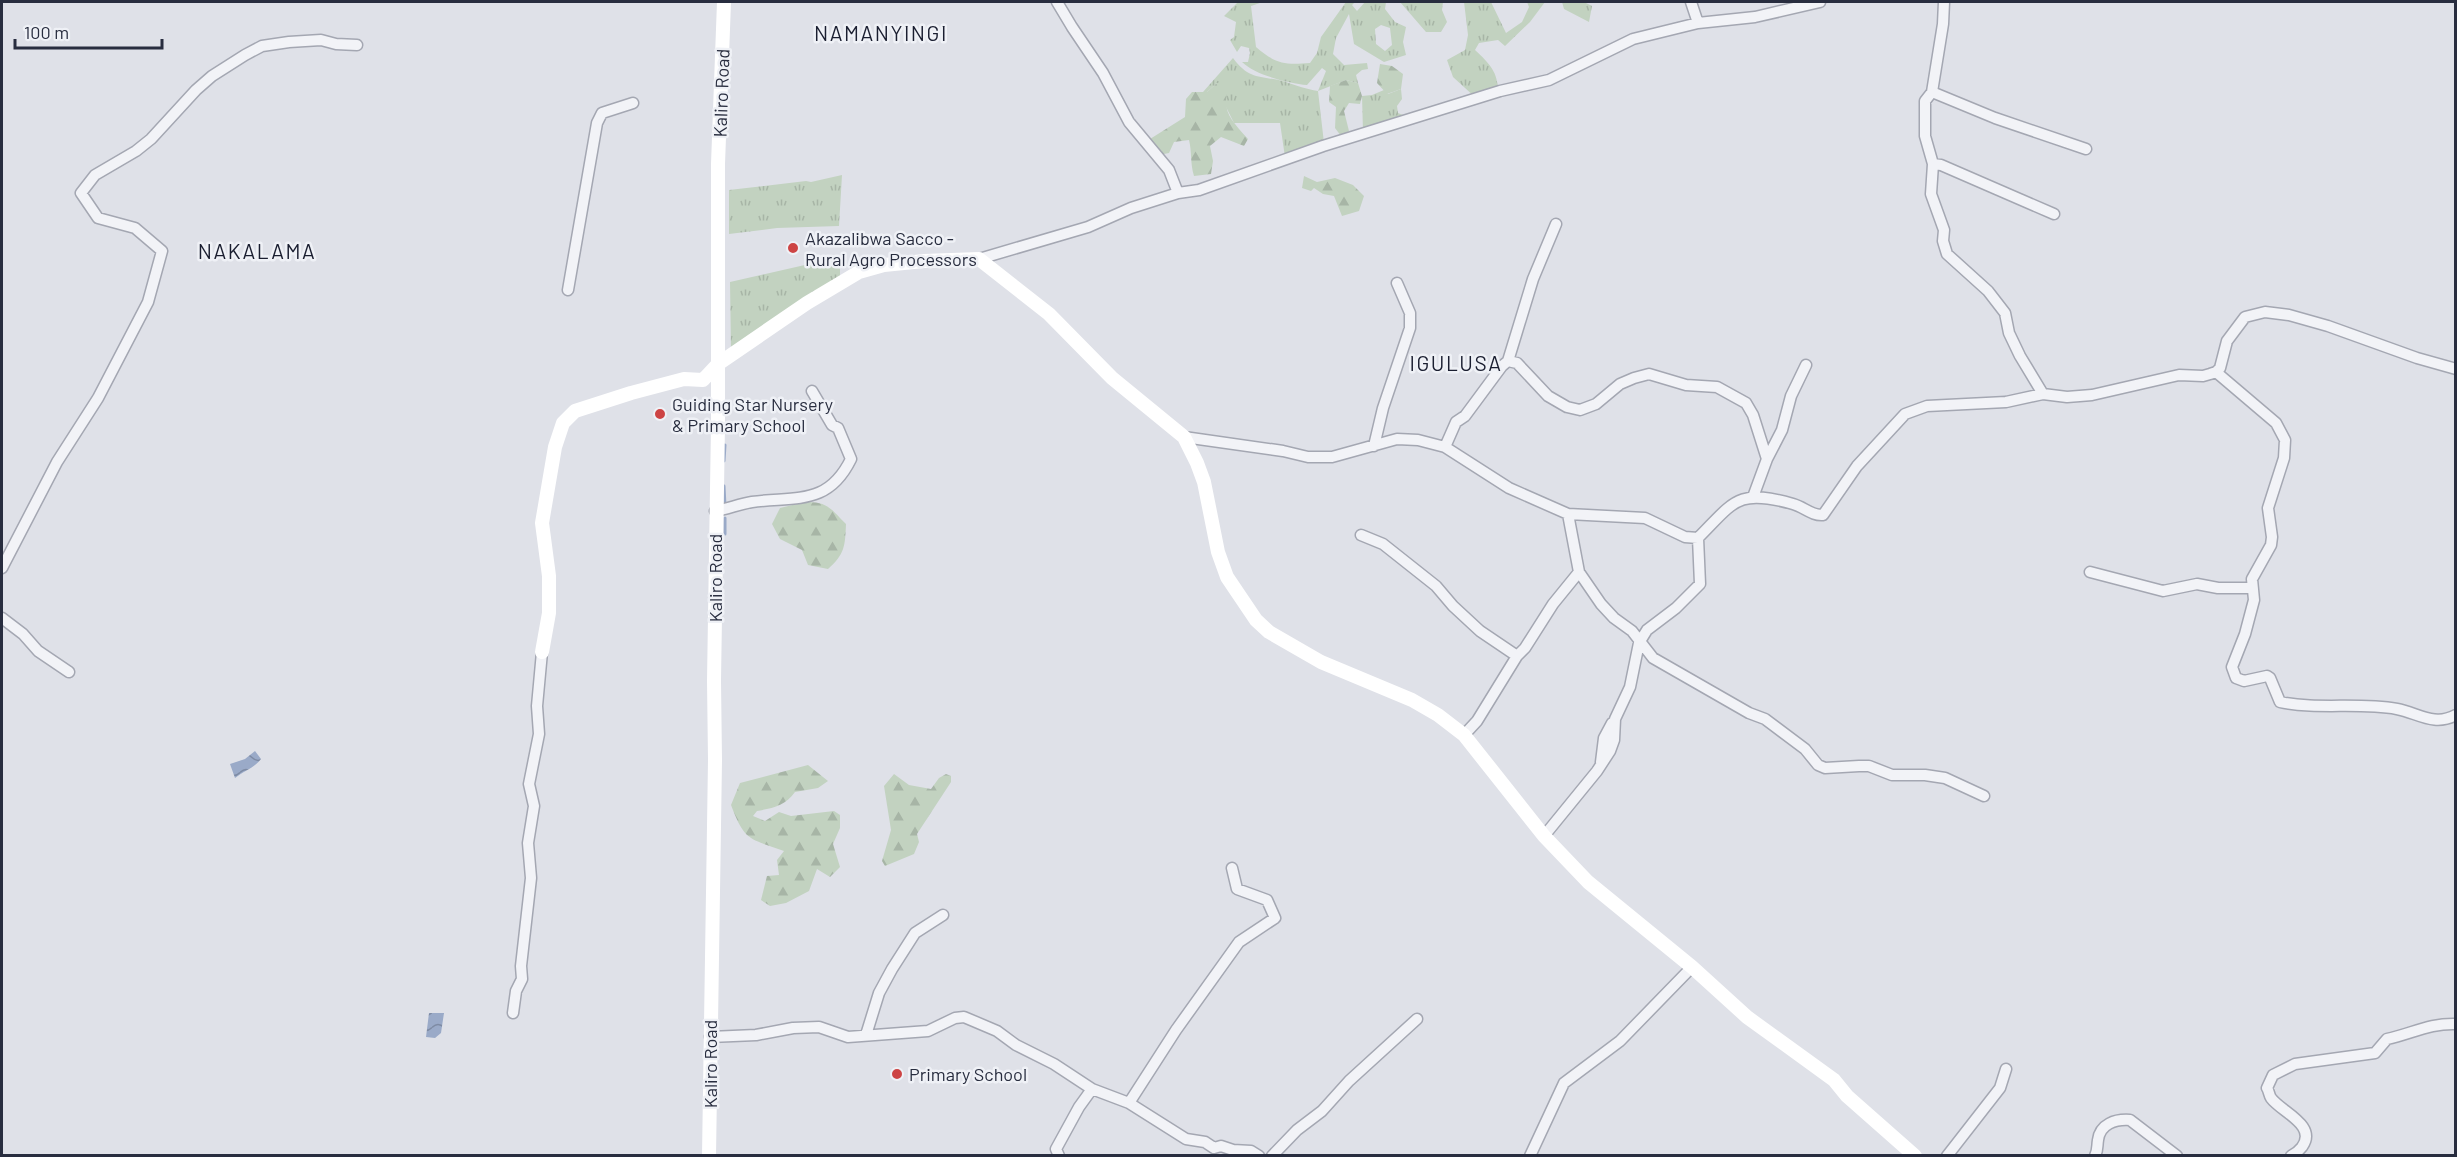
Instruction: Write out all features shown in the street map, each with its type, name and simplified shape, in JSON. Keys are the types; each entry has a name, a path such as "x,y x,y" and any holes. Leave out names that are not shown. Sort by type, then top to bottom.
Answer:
{"street":[{"name":"Kaliro Road","path":"709,1155 715,760 718,164 724,2"},
{"path":"1057,2 1071,27 1104,73 1129,122 1170,170 1178,193"},
{"path":"1691,2 1698,23"},
{"path":"513,1013 516,991 522,980 531,878 528,843 534,806 529,784 539,734 537,706 542,652 549,613 549,576 542,523 555,447 563,423 575,411 631,393 684,380 703,380 718,364 807,303 847,277 868,268 924,261 979,259 1088,227 1131,208 1178,193 1199,190 1323,146 1500,91 1549,80 1633,39 1698,23 1755,17 1820,2"},
{"path":"1944,2 1943,24 1932,92 1925,101 1925,136 1933,164 1931,194 1944,230 1943,241 1947,254 1988,291 2005,313 2009,333 2016,348 2043,394"},
{"path":"2,568 57,462 98,398 147,302 162,251 135,228 98,218 81,193 95,175 136,151 151,139 212,76 245,55 262,46 289,42 321,40 336,44 357,45"},
{"path":"1932,92 1995,118 2086,149"},
{"path":"568,290 597,123 602,113 633,103"},
{"path":"1933,164 1941,165 2054,214"},
{"path":"1445,447 1456,422 1465,416 1508,361 1533,279 1557,224"},
{"path":"979,259 1049,314 1112,378 1184,437 1204,482 1218,552 1227,577 1256,620 1269,632 1321,662 1412,700 1438,715 1464,735 1544,836 1588,882 1692,967 1747,1017 1834,1080 1846,1096 1909,1153"},
{"path":"1374,446 1380,429 1383,408 1410,328 1410,313 1397,283"},
{"path":"1544,836 1601,766 1614,740 1615,719 1630,687 1640,643 1647,630 1676,608 1700,584 1698,538 1718,514 1734,502 1753,497 1794,504 1817,515 1823,515 1857,466 1905,414 1927,406 2006,402 2043,394 2067,397 2092,395 2179,375 2203,376 2216,372 2220,368 2227,341 2245,317 2265,312 2289,315 2328,326 2417,358 2456,369"},
{"path":"1508,361 1517,363 1548,396 1567,407 1580,410 1596,404 1620,384 1649,374 1686,385 1717,387 1746,403 1754,415 1767,459"},
{"path":"1753,497 1767,459 1782,430 1791,396 1806,365"},
{"path":"2216,372 2276,423 2285,440 2284,458 2268,508 2271,545 2252,579 2254,600 2250,619 2232,667 2236,678 2244,681 2267,676 2280,702 2301,706 2371,706 2399,709 2436,720 2448,719 2456,715"},
{"path":"715,511 752,502 823,493 843,475 851,459 847,448 838,428 832,426 812,391"},
{"path":"1184,437 1308,457 1332,457 1397,439 1418,440 1445,447 1509,488 1568,514 1645,518 1685,537 1698,538"},
{"path":"1568,514 1579,572 1601,604 1614,618 1632,631 1653,658 1765,719 1805,749 1818,765 1825,768 1869,766 1892,775 1925,775 1945,778 1984,796"},
{"path":"1361,535 1383,544 1436,586 1453,606 1480,631 1517,656"},
{"path":"1464,735 1477,721 1553,603 1579,572"},
{"path":"2090,572 2163,591 2197,584 2218,588 2252,588"},
{"path":"2,618 23,634 38,651 69,672"},
{"path":"1130,1103 1176,1030 1239,942 1275,918 1267,900 1238,889 1232,868"},
{"path":"866,1035 879,993 915,933 943,915"},
{"path":"1530,1155 1564,1083 1620,1041 1692,967"},
{"path":"710,1037 750,1036 793,1028 819,1027 848,1037 928,1031 955,1018 964,1017 998,1031 1016,1045 1054,1064 1092,1089 1130,1103 1186,1139 1205,1142 1214,1148 1221,1146 1234,1153 1251,1151 1259,1155"},
{"path":"1272,1155 1297,1130 1322,1111 1349,1081 1417,1019"},
{"path":"2291,1155 2297,1153 2305,1143 2306,1133 2300,1122 2272,1099 2267,1088 2273,1075 2295,1064 2376,1053 2387,1039 2437,1023 2456,1024"},
{"path":"1947,1155 2000,1088 2006,1069"},
{"path":"1059,1155 1056,1149 1059,1142 1092,1089"},
{"path":"2095,1155 2098,1139 2102,1130 2109,1123 2130,1120 2177,1155"}],"green space":[{"path":"1238,2 1263,2 1251,6 1256,47 1269,57 1281,62 1310,63 1317,53 1321,37 1346,2 1355,2 1352,5 1357,11 1365,2 1386,2 1385,9 1395,22 1406,27 1403,42 1406,55 1384,62 1354,44 1349,14 1336,38 1333,54 1344,65 1367,63 1368,69 1356,75 1358,83 1346,80 1318,91 1326,71 1322,68 1307,85 1272,78 1248,67 1242,62 1248,62 1249,48 1241,46 1237,52 1230,40 1234,37 1236,22 1224,16","holes":["1381,25 1390,28 1392,45 1385,51 1376,44 1375,29"]},
{"path":"1400,2 1443,2 1442,10 1447,22 1441,32 1426,32"},
{"path":"1464,2 1491,2 1506,33 1522,22 1529,7 1527,2 1545,2 1530,22 1505,46 1498,40 1479,43 1475,50 1492,69 1497,79 1498,92 1476,98 1453,77 1447,60 1465,50 1468,35"},
{"path":"1562,2 1584,2 1592,6 1589,22 1564,9"},
{"path":"1233,58 1245,70 1256,76 1318,91 1324,143 1285,157 1280,123 1234,123 1217,83 1207,92 1203,92"},
{"path":"1380,64 1392,66 1403,74 1401,89 1387,94 1377,83"},
{"path":"1346,80 1358,83 1362,96 1360,104 1349,103 1344,111 1349,131 1341,136 1335,128 1336,107 1329,102 1330,86"},
{"path":"1217,83 1228,85 1226,102 1229,115 1248,139 1244,146 1221,137 1210,146 1213,161 1211,174 1194,176 1189,140 1174,142 1169,153 1159,155 1150,139 1185,117 1186,99 1192,92 1207,92"},
{"path":"1401,89 1402,99 1397,106 1398,113 1408,117 1363,132 1362,96 1384,90 1388,94"},
{"path":"842,175 839,226 777,228 729,234 729,190 811,182"},
{"path":"1304,176 1317,182 1335,178 1353,185 1364,196 1359,211 1342,216 1334,196 1323,194 1314,188 1311,191 1302,188"},
{"path":"840,257 840,282 731,352 730,282"},
{"path":"805,502 824,505 846,524 843,549 838,559 828,569 808,565 802,550 780,539 772,524 780,508"},
{"path":"808,765 828,781 818,788 795,792 783,803 757,811 753,816 765,821 779,812 791,816 834,811 840,815 840,828 833,844 840,867 830,877 817,869 809,891 786,903 770,906 761,900 767,876 779,875 777,860 784,851 750,837 740,826 731,805 740,783"},
{"path":"894,774 909,785 931,789 939,778 946,774 951,776 951,782 917,834 919,842 914,854 885,866 882,861 891,830 884,786"}],"water":[{"path":"255,751 261,759 235,778 230,764 245,759"},
{"path":"429,1013 444,1013 441,1033 435,1038 426,1037"}],"waterway":[{"path":"724,461 725,445"},
{"path":"724,486 725,506"},
{"path":"725,518 725,534"}],"place":[{"name":"Akazalibwa Sacco - Rural Agro Processors","path":"793,248"},
{"name":"Guiding Star Nursery & Primary School","path":"660,414"},
{"name":"Primary School","path":"897,1074"}],"district":[{"name":"NAMANYINGI","path":"881,32"},
{"name":"NAKALAMA","path":"257,250"},
{"name":"IGULUSA","path":"1456,362"}]}
